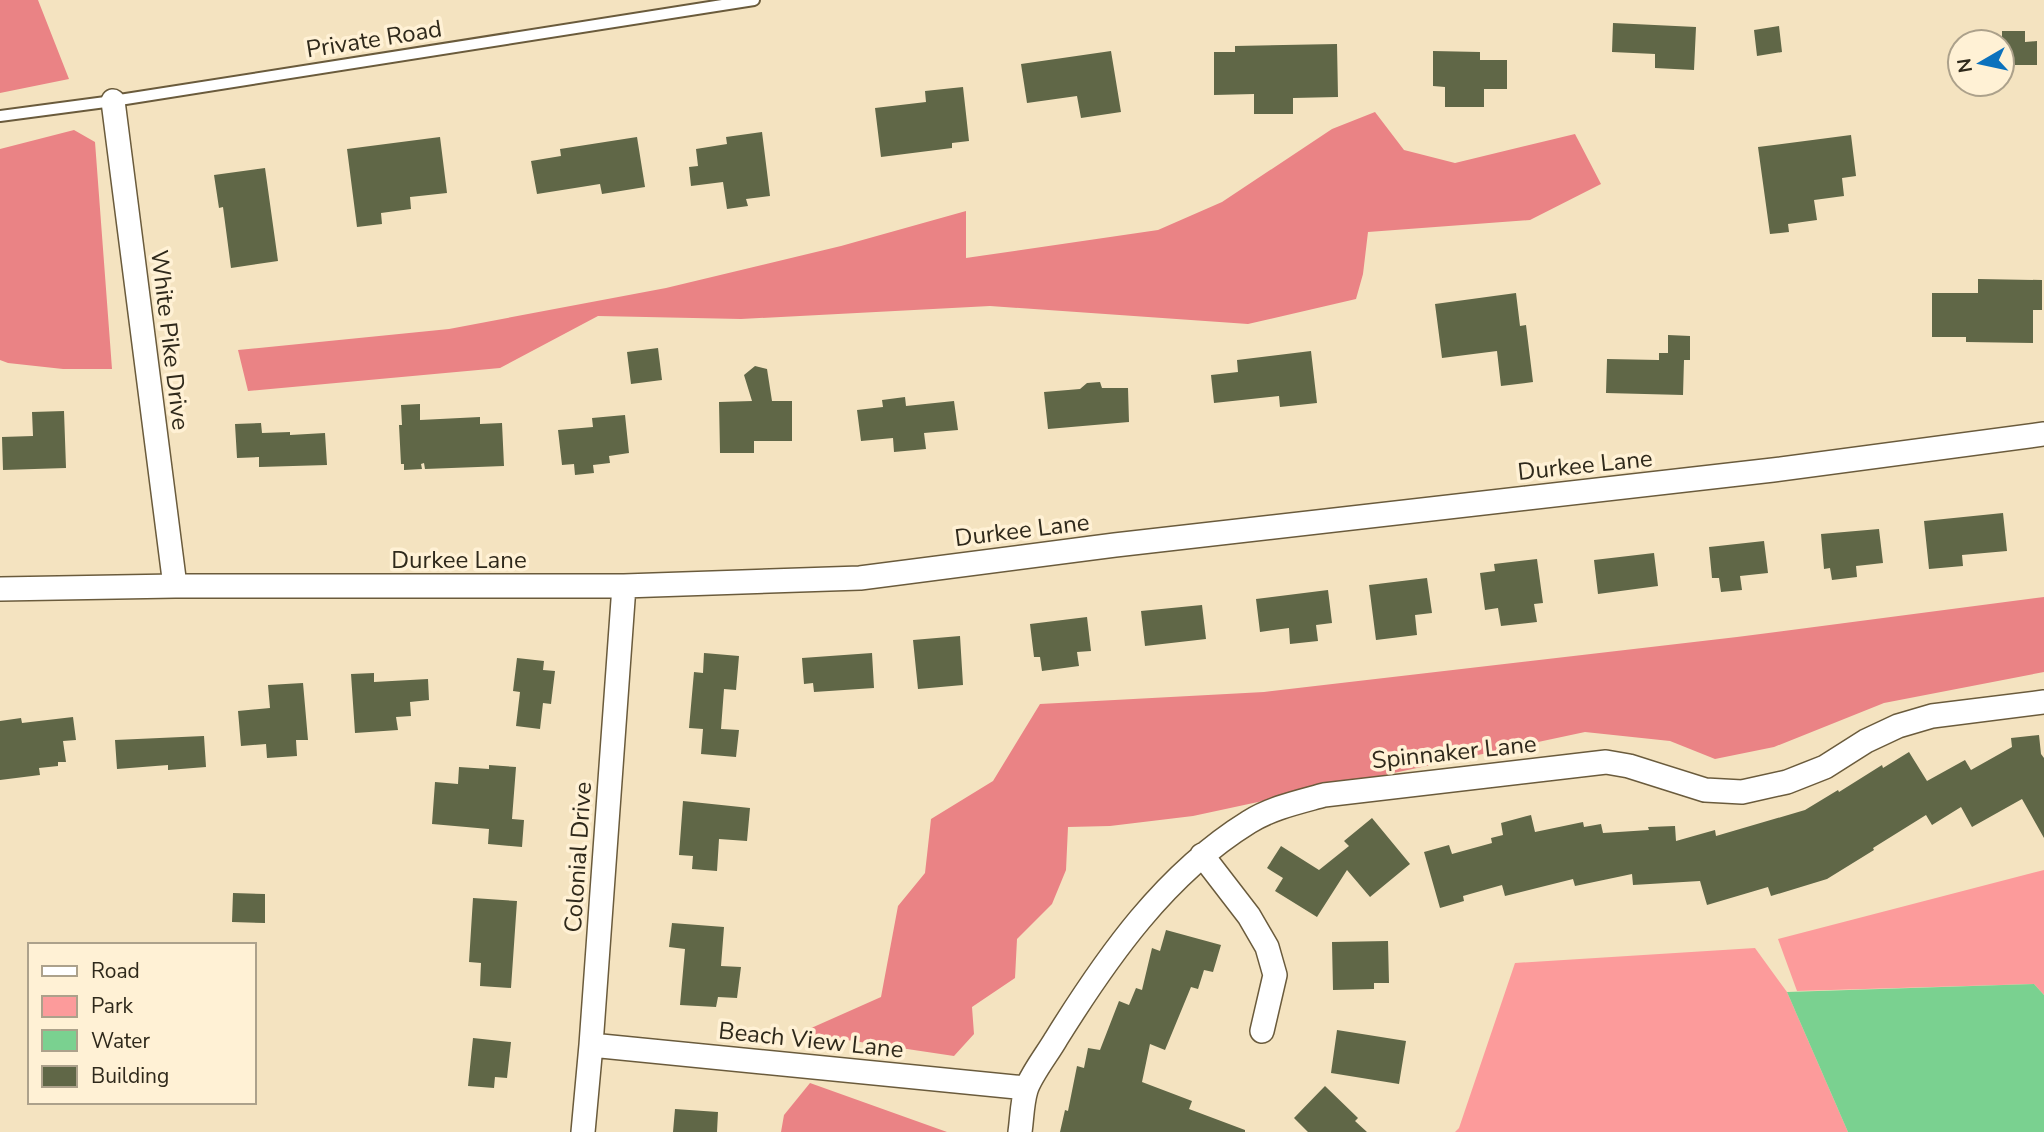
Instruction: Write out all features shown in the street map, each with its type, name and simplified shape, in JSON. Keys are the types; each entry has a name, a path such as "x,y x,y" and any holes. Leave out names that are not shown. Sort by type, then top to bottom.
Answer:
{"street":[{"name":"White Pike Drive","path":"113,101 175,586"},
{"name":"Durkee Lane","path":"0,589 175,586 624,586 860,578 1115,545 1773,470 2044,433"},
{"name":"Colonial Drive","path":"583,1132 624,586"},
{"name":"Spinnaker Lane","path":"1020,1132 1026,1088 1076,1007 1166,888 1202,855 1251,821 1289,805 1324,794 1606,762 1629,766 1705,790 1742,792 1787,782 1825,767 1866,741 1898,726 1932,716 2044,702"},
{"path":"1202,855 1249,916 1267,947 1275,975 1262,1031"},
{"name":"Beach View Lane","path":"591,1045 1026,1088"}],"lane":[{"name":"Private Road","path":"0,116 113,101 754,0"}],"green space":[{"path":"2044,870 2044,995 2034,984 1797,991 1778,939"},
{"path":"1755,948 1787,992 1848,1132 1455,1132 1459,1128 1515,963"}],"shaded area":[{"path":"0,0 38,0 69,79 0,93"},
{"path":"1375,112 1404,150 1455,163 1575,134 1601,184 1530,220 1368,232 1363,274 1356,299 1248,324 990,306 741,319 598,316 500,368 248,391 238,350 449,329 666,288 841,246 966,211 966,258 1158,230 1222,202 1332,129"},
{"path":"74,130 95,142 112,369 63,369 8,363 0,360 0,149"},
{"path":"2044,597 2044,672 1884,703 1774,747 1715,759 1670,741 1585,732 1193,816 1110,826 1068,827 1066,870 1052,904 1017,939 1015,978 972,1007 974,1034 954,1056 800,1033 881,997 898,906 925,873 931,819 993,781 1040,704 1264,692 1737,637"},
{"path":"810,1083 947,1132 781,1132 784,1115"}],"water":[{"path":"2034,984 2044,995 2044,1132 1848,1132 1787,992"}],"building":[{"path":"1613,23 1696,27 1694,70 1655,68 1655,54 1612,52"},
{"path":"1779,26 1782,52 1757,56 1754,30"},
{"path":"2016,31 2025,31 2025,42 2037,41 2037,65 2016,65"},
{"path":"1337,44 1338,97 1293,98 1293,114 1254,114 1254,94 1214,95 1214,52 1235,52 1235,46"},
{"path":"1111,51 1121,112 1081,118 1077,96 1027,103 1021,64"},
{"path":"1433,51 1480,52 1480,60 1507,60 1507,89 1484,89 1484,107 1445,107 1445,87 1433,86"},
{"path":"963,87 969,141 952,143 952,148 881,157 875,108 926,102 925,91"},
{"path":"762,132 770,196 746,199 748,206 727,209 723,182 691,186 689,167 698,166 696,149 727,144 726,137"},
{"path":"1851,135 1856,176 1842,178 1844,196 1814,200 1817,220 1788,224 1789,232 1770,234 1758,147"},
{"path":"440,137 447,193 410,197 411,209 381,213 382,224 357,227 347,149"},
{"path":"637,137 645,187 602,194 600,184 537,194 531,161 561,156 560,149"},
{"path":"265,168 278,261 231,268 223,207 219,208 214,175"},
{"path":"1978,279 2042,280 2042,310 2033,310 2033,343 1966,342 1966,337 1932,337 1932,293 1978,293"},
{"path":"1516,293 1520,326 1526,325 1533,382 1501,386 1497,351 1442,358 1435,304"},
{"path":"1668,335 1690,336 1690,360 1684,360 1683,395 1606,393 1607,359 1659,360 1659,353 1668,353"},
{"path":"658,348 662,380 631,384 627,352"},
{"path":"1311,351 1317,403 1280,407 1279,396 1214,403 1211,375 1238,372 1237,360"},
{"path":"755,366 767,369 772,401 792,401 792,441 754,441 754,453 720,453 719,402 752,401 744,375"},
{"path":"1100,382 1102,388 1128,388 1129,422 1048,429 1044,392 1080,389 1087,383"},
{"path":"905,397 906,406 954,401 958,430 924,433 926,449 894,452 893,438 861,441 857,410 883,407 882,400"},
{"path":"420,404 420,420 480,417 480,424 502,423 504,466 425,469 424,463 421,464 422,469 404,470 404,464 401,464 399,425 402,425 401,405"},
{"path":"64,411 66,468 3,470 2,437 33,436 32,412"},
{"path":"625,415 629,453 609,456 610,463 593,465 594,473 575,475 574,464 562,465 558,430 593,427 592,418"},
{"path":"261,423 262,433 325,433 327,465 259,467 259,457 237,458 235,424"},
{"path":"2003,513 2007,551 1962,555 1963,566 1929,569 1924,521"},
{"path":"1879,529 1883,563 1856,566 1857,577 1832,580 1830,568 1824,569 1821,534"},
{"path":"1764,541 1768,573 1740,576 1742,590 1721,592 1719,578 1712,578 1709,547"},
{"path":"1654,553 1658,586 1598,594 1594,560"},
{"path":"1537,559 1543,603 1534,604 1537,622 1501,626 1498,608 1485,610 1480,573 1495,571 1494,564"},
{"path":"1427,578 1432,613 1415,615 1417,635 1376,640 1369,585"},
{"path":"1328,590 1332,623 1316,625 1318,641 1290,644 1289,628 1260,632 1256,599"},
{"path":"1202,605 1206,639 1145,646 1141,611"},
{"path":"1087,617 1091,651 1077,652 1079,666 1042,671 1040,657 1034,657 1030,624"},
{"path":"960,636 963,685 918,689 913,640"},
{"path":"704,653 739,656 736,690 724,689 721,729 739,730 736,757 701,754 703,729 689,728 694,672 703,673"},
{"path":"872,653 874,688 814,692 813,683 804,684 802,658"},
{"path":"517,658 544,661 543,670 555,671 551,704 543,703 540,729 516,726 520,692 513,691"},
{"path":"374,673 374,682 428,679 429,700 410,702 411,716 396,717 398,730 355,733 351,674"},
{"path":"303,683 308,740 296,740 297,756 267,758 266,744 241,746 238,711 270,708 268,685"},
{"path":"73,717 76,740 63,741 66,762 58,762 58,766 39,768 40,775 0,780 0,721 21,718 22,723"},
{"path":"2039,735 2044,758 2044,838 2022,799 1972,827 1961,807 1932,825 1926,815 1827,879 1771,896 1768,887 1707,905 1700,881 1633,885 1632,874 1575,886 1573,879 1505,896 1502,885 1463,896 1464,901 1440,908 1424,852 1449,845 1452,854 1492,843 1491,838 1503,835 1501,823 1531,815 1535,832 1583,822 1584,827 1601,824 1603,833 1675,826 1676,841 1715,830 1716,836 1805,810 1909,752 1927,781 1965,760 1971,770 2012,747 2011,738"},
{"path":"204,736 206,767 168,770 168,765 117,769 115,740"},
{"path":"489,765 516,767 512,819 524,820 522,847 488,844 489,829 432,824 435,782 458,784 459,767 489,769"},
{"path":"683,801 750,808 747,841 719,839 717,871 692,869 693,856 679,855"},
{"path":"1372,818 1410,864 1370,897 1347,870 1317,917 1275,891 1283,878 1267,868 1281,846 1319,870 1349,846 1344,841"},
{"path":"233,893 265,894 265,923 232,922"},
{"path":"473,898 517,901 511,988 480,986 481,963 469,962"},
{"path":"672,923 724,927 721,966 741,967 737,998 718,997 716,1007 680,1005 685,949 669,947"},
{"path":"1166,930 1221,945 1213,972 1204,970 1198,989 1191,987 1165,1050 1150,1044 1142,1082 1192,1101 1189,1109 1245,1132 1060,1132 1065,1110 1068,1111 1077,1066 1084,1068 1088,1048 1100,1050 1119,1001 1129,1005 1136,988 1142,990 1152,948 1160,951"},
{"path":"1388,941 1389,983 1374,983 1374,989 1333,990 1332,942"},
{"path":"1337,1030 1406,1041 1399,1084 1331,1073"},
{"path":"473,1038 511,1042 507,1078 495,1077 494,1088 468,1086"},
{"path":"1325,1086 1358,1118 1355,1121 1367,1132 1308,1132 1294,1118"},
{"path":"675,1109 718,1112 717,1132 673,1132"}]}
